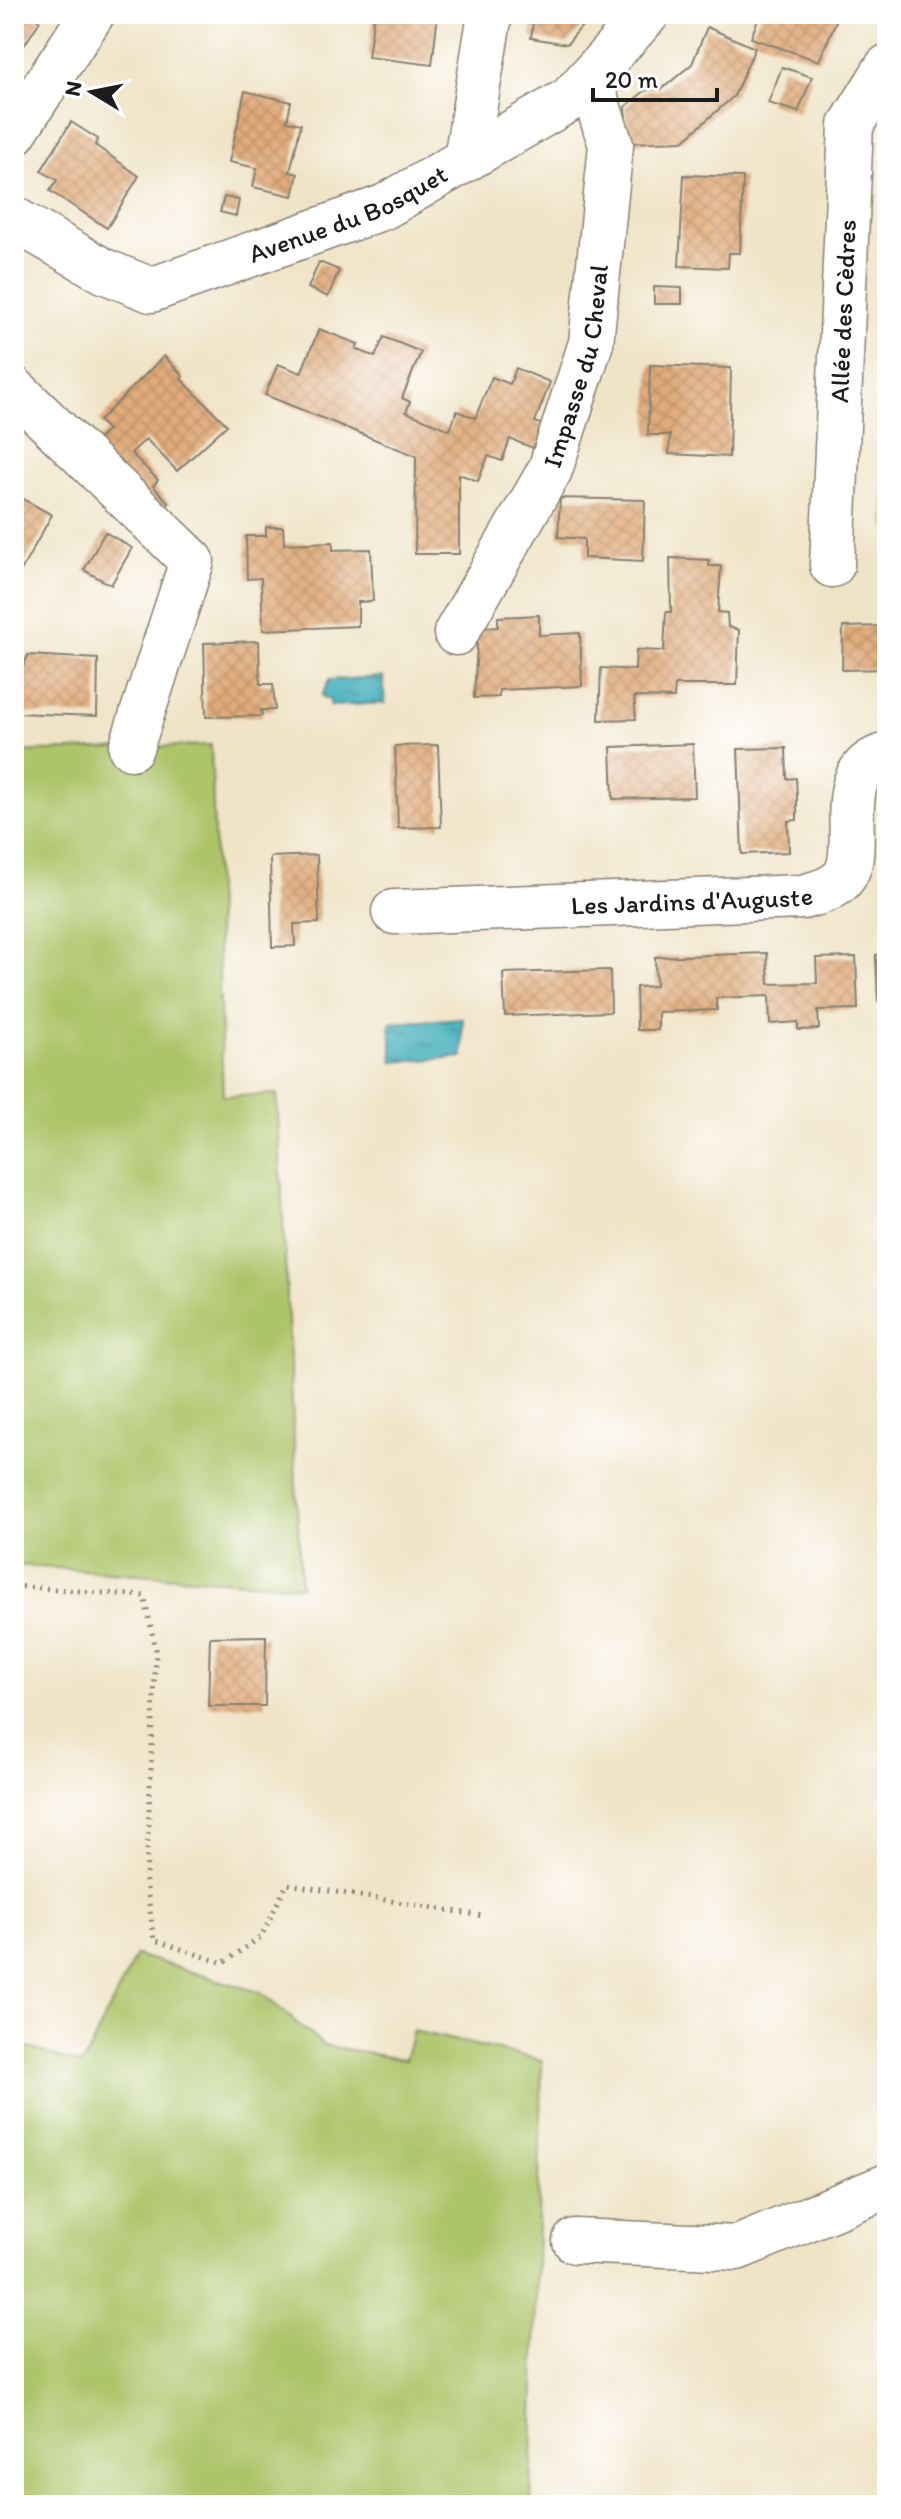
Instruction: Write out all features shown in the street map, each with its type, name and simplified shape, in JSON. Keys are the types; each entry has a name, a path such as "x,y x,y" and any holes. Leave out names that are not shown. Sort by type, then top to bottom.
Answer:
{"street":[{"path":"14,133 92,14"},
{"path":"466,159 490,14"},
{"name":"Avenue du Bosquet","path":"14,219 104,271 151,290 384,207 570,99 647,14"},
{"name":"Allée des Cèdres","path":"832,565 851,125 887,67"},
{"name":"Impasse du Cheval","path":"456,633 550,470 591,343 611,145 589,78"},
{"path":"14,389 192,561 131,748"},
{"name":"Les Jardins d'Auguste","path":"394,912 803,897 829,889 844,877 853,789 864,771 878,757 887,755"},
{"path":"575,2241 737,2248 887,2186"}],"path":[{"path":"14,1586 144,1596 156,1650 146,1881 154,1940 223,1963 261,1937 287,1884 483,1916"}],"green space":[{"path":"211,745 223,1096 277,1094 301,1586 14,1565 14,752"},
{"path":"136,1955 261,1993 323,2045 405,2060 413,2031 542,2060 531,2505 14,2505 14,2043 82,2065"}],"water":[{"path":"383,677 385,703 330,706 330,700 322,696 329,680"},
{"path":"463,1018 463,1057 393,1062 390,1023"}],"building":[{"path":"14,14 30,14 40,21 14,61"},
{"path":"374,14 438,14 432,65 368,57"},
{"path":"534,14 592,14 567,44 531,38"},
{"path":"760,14 839,14 819,61 751,38"},
{"path":"707,27 755,48 734,96 683,141 628,143 625,107 646,90 662,89 692,64"},
{"path":"782,67 812,77 798,112 768,103"},
{"path":"245,91 291,102 287,121 301,124 290,172 298,174 293,196 253,187 257,168 229,162"},
{"path":"71,122 98,139 95,145 139,176 107,228 50,191 57,180 41,171"},
{"path":"684,175 743,177 740,253 729,253 728,268 679,266"},
{"path":"224,197 239,200 236,216 220,212"},
{"path":"319,262 339,270 328,297 308,288"},
{"path":"654,287 682,288 682,304 654,304"},
{"path":"319,329 358,344 356,349 375,357 384,337 421,352 402,398 410,402 406,412 450,430 457,411 475,418 492,377 510,384 516,368 550,382 535,422 547,427 538,450 510,439 502,461 488,456 478,481 459,474 459,554 415,554 416,456 265,395 278,364 301,373"},
{"path":"164,356 183,376 181,379 227,425 177,471 146,439 131,453 158,480 153,486 169,503 159,513 93,445 108,430 99,421"},
{"path":"650,365 731,368 729,457 669,454 670,435 648,435"},
{"path":"883,441 887,441 887,528 884,528"},
{"path":"14,494 52,515 14,583"},
{"path":"560,498 645,500 643,561 584,558 584,539 558,537"},
{"path":"266,527 283,527 284,544 333,542 333,550 371,549 373,601 358,602 358,626 263,630 261,578 247,579 246,536 266,536"},
{"path":"105,532 132,548 111,585 84,570"},
{"path":"670,558 709,560 709,566 721,566 718,612 727,613 728,627 739,630 737,685 675,685 674,698 634,697 636,719 599,720 601,668 635,670 636,650 664,651 666,612 671,612"},
{"path":"539,615 539,635 580,633 582,686 499,690 499,697 474,698 478,628 498,627 498,617"},
{"path":"886,626 887,669 842,670 843,627"},
{"path":"259,641 260,684 273,684 275,710 261,710 262,716 206,717 204,643"},
{"path":"28,655 98,659 97,716 14,713 14,687"},
{"path":"693,744 695,797 613,799 611,747"},
{"path":"438,745 441,827 398,828 395,746"},
{"path":"786,748 787,779 796,778 797,798 797,820 788,821 789,852 742,854 738,749"},
{"path":"317,855 319,923 294,924 295,946 272,947 270,857"},
{"path":"767,953 769,984 817,983 816,958 856,957 858,1009 818,1010 819,1029 798,1030 798,1022 770,1024 769,996 716,998 717,1010 658,1012 658,1030 637,1030 636,987 656,986 655,957"},
{"path":"887,954 887,1001 878,1001 876,955"},
{"path":"610,970 611,1012 505,1016 503,973"},
{"path":"266,1636 265,1706 208,1706 210,1637"}]}
